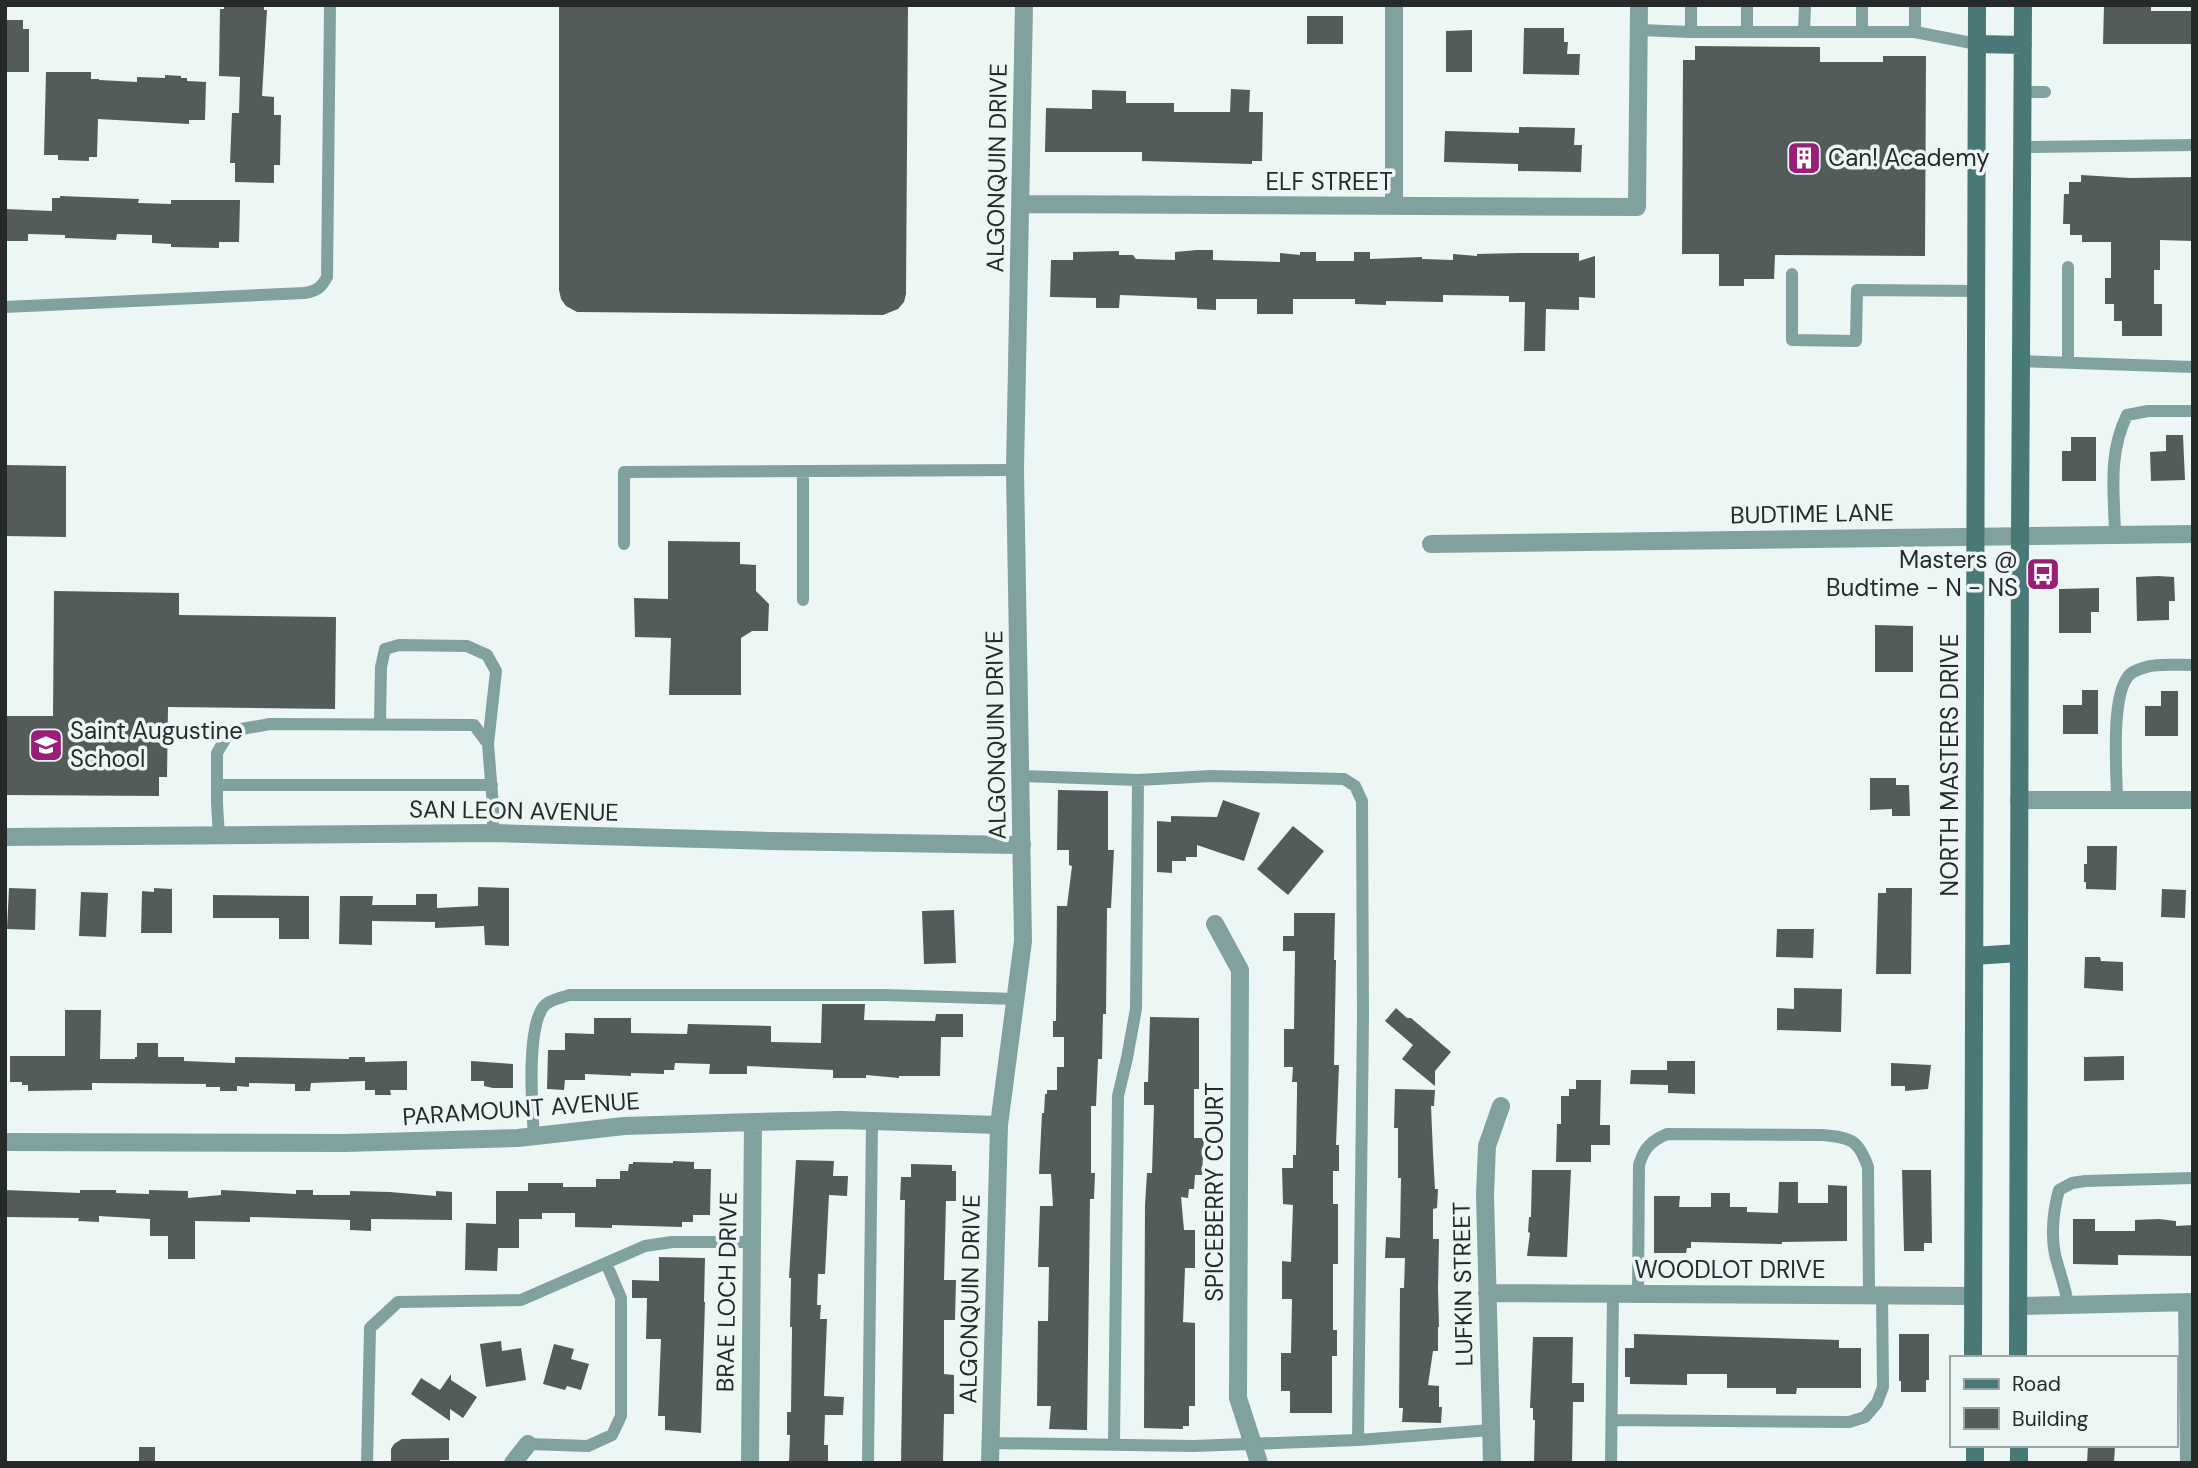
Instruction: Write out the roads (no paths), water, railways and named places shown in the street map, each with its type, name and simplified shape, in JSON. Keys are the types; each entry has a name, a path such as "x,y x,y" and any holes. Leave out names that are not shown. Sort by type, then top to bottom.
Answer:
{"main road":[{"name":"NORTH MASTERS DRIVE","path":"1973,1356 1977,5"},
{"path":"2018,1356 2023,5"},
{"path":"1977,44 2023,45"},
{"path":"1974,956 2019,953"}],"street":[{"name":"ALGONQUIN DRIVE","path":"990,1463 999,1125 1023,941 1015,470 1024,5"},
{"path":"1394,5 1394,206"},
{"path":"1639,5 1639,30"},
{"name":"ELF STREET","path":"1022,204 1637,207 1639,30"},
{"name":"BUDTIME LANE","path":"1431,544 2193,534"},
{"path":"2019,800 2193,800"},
{"name":"SAN LEON AVENUE","path":"5,837 493,833 1023,845"},
{"name":"SPICEBERRY COURT","path":"1215,923 1240,970 1238,1398 1259,1463"},
{"name":"LUFKIN STREET","path":"1492,1463 1485,1195 1487,1146 1501,1106"},
{"name":"PARAMOUNT AVENUE","path":"5,1142 345,1143 534,1137 624,1126 753,1122 872,1121 999,1125"},
{"name":"BRAE LOCH DRIVE","path":"750,1463 753,1122"},
{"name":"WOODLOT DRIVE","path":"1487,1293 1972,1296"},
{"path":"2018,1306 2190,1302 2189,1463"},
{"path":"513,1463 528,1444"}],"lane":[{"path":"5,307 304,293 322,287 327,277 330,5"},
{"path":"1691,5 1691,32"},
{"path":"1747,5 1747,32"},
{"path":"1804,32 1805,5"},
{"path":"1862,5 1862,32"},
{"path":"1915,5 1915,32"},
{"path":"1639,30 1915,32 1977,44"},
{"path":"2023,92 2045,92"},
{"path":"2022,146 2193,145"},
{"path":"2068,267 2068,363"},
{"path":"1792,274 1792,340 1856,341 1857,290 1977,291"},
{"path":"2021,361 2193,367"},
{"path":"2115,534 2114,452 2118,433 2127,415 2148,411 2193,411"},
{"path":"624,544 624,472 1015,470"},
{"path":"803,471 803,600"},
{"path":"380,724 381,667 385,649 399,645 467,646 487,655 496,671 488,744 493,833"},
{"path":"2118,800 2117,715 2123,684 2131,673 2150,666 2193,665"},
{"path":"219,836 217,753 230,731 270,724 474,725 488,744"},
{"path":"1022,776 1138,780 1211,776 1344,779 1355,786 1362,801 1363,1017 1358,1440"},
{"path":"1114,1445 1118,1096 1136,1009 1138,780"},
{"path":"217,785 492,785"},
{"path":"534,1137 532,1107 535,1021 545,1004 569,995 884,995 1016,999"},
{"path":"868,1463 872,1121"},
{"path":"1612,1420 1849,1422 1865,1417 1877,1403 1883,1387 1868,1167 1862,1150 1852,1141 1823,1135 1667,1134 1653,1140 1644,1151 1639,1165 1638,1294"},
{"path":"2068,1305 2065,1284 2056,1259 2054,1238 2054,1206 2059,1189 2085,1181 2193,1178"},
{"path":"367,1463 370,1328 398,1302 521,1300 645,1246 672,1242 752,1242"},
{"path":"528,1444 588,1446 612,1435 621,1416 621,1298 606,1263"},
{"path":"1611,1463 1613,1294"},
{"path":"991,1443 1193,1446 1358,1440 1491,1430"}],"place":[{"name":"Can! Academy","path":"1804,158"},
{"name":"Masters @ Budtime - N - NS","path":"2043,574"},
{"name":"Saint Augustine School","path":"46,745"}]}
